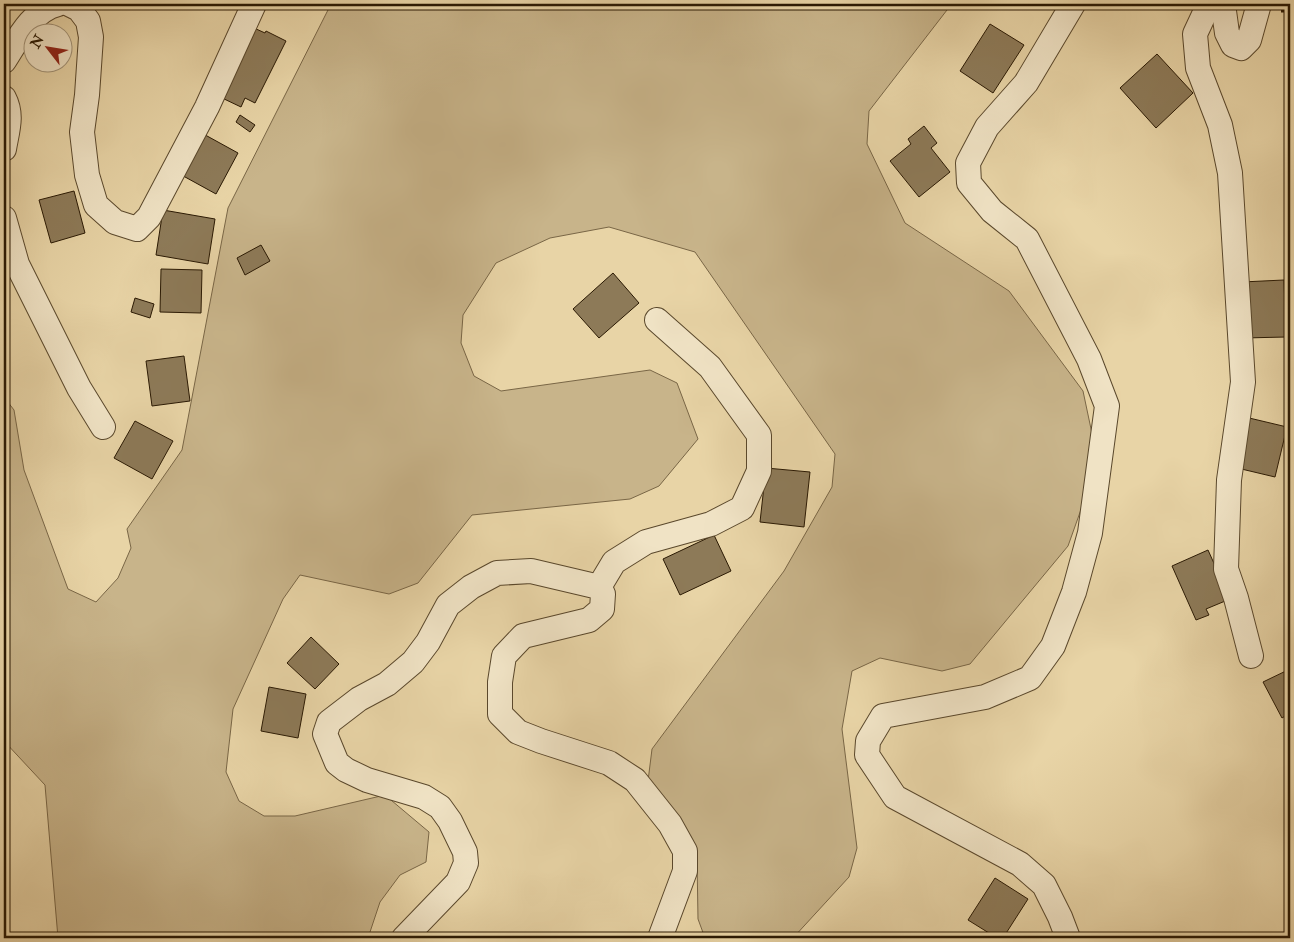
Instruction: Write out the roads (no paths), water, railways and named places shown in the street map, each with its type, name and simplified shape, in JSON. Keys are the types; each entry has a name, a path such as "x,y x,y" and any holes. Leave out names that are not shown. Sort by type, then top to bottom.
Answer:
{"street":[{"path":"4,61 32,12 58,4"},
{"path":"69,4 80,9 88,21 91,36 88,95 82,132 87,175 96,206 116,222 137,229 149,217 207,107 254,4"},
{"path":"1209,4 1195,34 1198,68 1220,125 1230,173 1243,382 1229,480 1226,569 1236,598 1250,656"},
{"path":"1223,4 1227,33 1234,45 1241,48 1249,40 1260,4"},
{"path":"1067,9 1026,82 987,127 968,163 969,182 992,211 1027,239 1089,359 1107,406 1090,533 1074,592 1053,646 1030,678 985,697 884,716 868,742 867,755 895,797 1020,864 1044,885 1068,938"},
{"path":"4,98 8,105 10,120 4,149"},
{"path":"4,218 16,264 79,388 102,427"},
{"path":"599,587 614,562 646,542 711,524 742,508 759,471 759,435 710,367 657,320"},
{"path":"404,938 458,882 466,863 465,852 450,821 440,808 424,797 367,780 346,770 337,763 325,734 329,722 359,699 387,684 413,662 428,642 448,605 471,587 498,573 531,571 599,587 603,594 602,609 589,620 524,636 504,656 500,682 500,714 518,732 609,763 635,780 670,824 685,851 685,871 660,938"}]}
